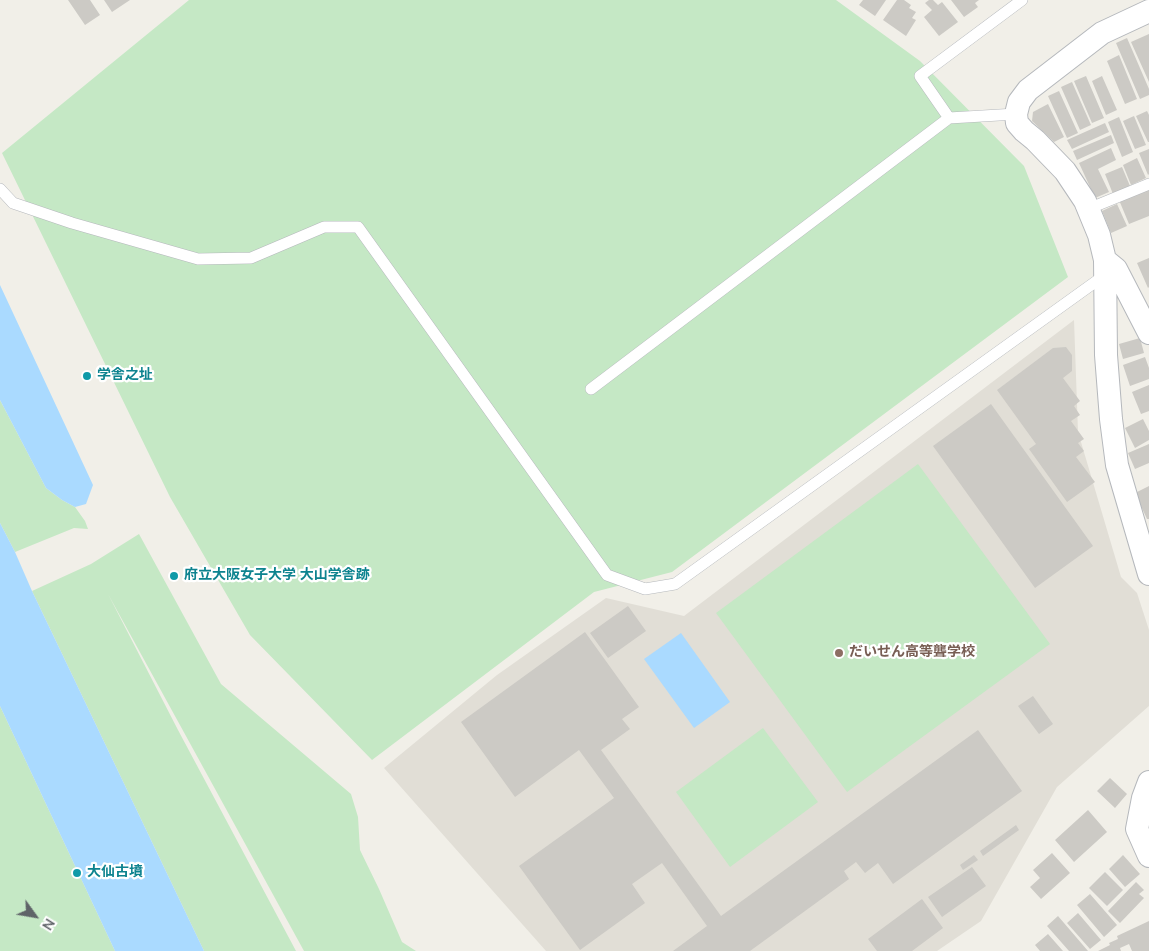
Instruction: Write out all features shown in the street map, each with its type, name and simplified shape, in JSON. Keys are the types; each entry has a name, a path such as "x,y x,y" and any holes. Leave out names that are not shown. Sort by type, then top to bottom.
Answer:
{"street":[{"path":"1149,11 1102,32 1028,90 1019,102 1016,114 1017,123 1065,171 1085,201 1099,236 1105,267 1106,355 1110,420 1117,465 1144,537 1149,574"},
{"path":"1105,267 1116,269 1149,333"},
{"path":"1149,782 1141,805 1137,829 1149,856"}],"lane":[{"path":"949,118 920,76 1022,0"},
{"path":"591,389 949,118 1016,114"},
{"path":"1088,209 1149,184"},
{"path":"0,189 13,203 21,206 72,223 198,259 251,258 324,226 358,227 607,575 645,589 675,584 1105,267"}],"shaded area":[{"name":"だいせん高等聾学校","path":"1074,320 1078,432 1121,577 1137,593 1149,630 1149,706 1057,787 981,921 937,951 546,951 384,768 497,675 606,598 684,616"}],"green space":[{"path":"189,0 836,0 920,61 1024,166 1068,277 672,572 594,592 372,760 250,635 170,497 2,153"},
{"path":"0,400 46,488 75,507 88,529 74,528 15,552 0,523"},
{"path":"918,464 1050,644 847,792 716,613"},
{"path":"139,534 221,684 351,794 358,817 360,850 402,942 416,951 304,951 108,594 296,951 204,951 32,591 91,564"},
{"path":"0,706 115,951 0,951"},
{"path":"763,728 818,802 730,867 676,792"}],"water":[{"path":"0,285 93,485 86,504 75,507 46,488 0,400"},
{"path":"0,523 204,951 115,951 0,706"},
{"path":"681,633 730,702 694,728 644,659"}],"building":[{"path":"68,0 90,0 100,15 85,25"},
{"path":"104,0 130,0 112,12"},
{"path":"863,0 886,0 875,16 859,5"},
{"path":"897,0 904,0 911,5 909,8 916,12 912,18 916,20 906,36 883,20"},
{"path":"933,0 938,5 942,2 958,22 939,36 924,17 932,10 925,3"},
{"path":"951,0 979,0 975,3 978,7 964,17"},
{"path":"1149,34 1149,82 1131,42"},
{"path":"1127,38 1149,89 1149,95 1140,99 1116,43"},
{"path":"1119,55 1137,99 1125,104 1107,61"},
{"path":"1086,76 1104,118 1092,123 1074,81"},
{"path":"1102,76 1117,110 1106,115 1092,81"},
{"path":"1072,82 1091,125 1080,130 1061,87"},
{"path":"1059,91 1078,133 1067,138 1048,96"},
{"path":"1048,104 1064,137 1054,142 1032,121 1033,112"},
{"path":"1147,111 1149,115 1149,142 1136,116"},
{"path":"1134,116 1146,145 1135,149 1123,121"},
{"path":"1119,117 1133,152 1122,157 1108,122"},
{"path":"1105,123 1109,132 1072,149 1067,140"},
{"path":"1111,135 1114,143 1077,160 1073,151"},
{"path":"1111,148 1116,160 1098,169 1109,192 1095,198 1079,163"},
{"path":"1149,149 1149,174 1148,175 1139,153"},
{"path":"1137,158 1146,178 1131,185 1123,165"},
{"path":"1122,167 1130,186 1113,194 1105,174"},
{"path":"1149,187 1149,216 1129,224 1119,200"},
{"path":"1117,204 1127,226 1111,233 1102,211"},
{"path":"1149,258 1149,287 1148,288 1137,263"},
{"path":"1140,338 1144,353 1123,359 1119,344"},
{"path":"1066,347 1072,355 1072,371 1063,378 1080,401 1074,406 1080,415 1071,421 1084,439 1078,443 1084,451 1076,457 1095,482 1067,502 1029,449 1036,444 997,390 1053,348"},
{"path":"1145,357 1149,368 1149,379 1130,386 1123,365"},
{"path":"1149,385 1149,411 1141,414 1132,392"},
{"path":"991,404 1093,546 1035,588 933,446"},
{"path":"1143,419 1149,431 1149,440 1135,448 1125,428"},
{"path":"1149,444 1149,463 1135,469 1128,453"},
{"path":"1149,486 1149,519 1147,519 1135,493"},
{"path":"628,606 646,631 608,658 590,633"},
{"path":"585,632 639,707 622,719 630,729 601,750 721,916 978,730 1022,791 893,884 878,863 865,873 856,862 844,871 849,879 750,951 673,951 707,926 662,863 632,884 645,903 580,950 519,866 614,798 579,750 515,797 461,722"},
{"path":"1033,696 1053,724 1039,734 1018,706"},
{"path":"1110,778 1127,794 1115,808 1097,791"},
{"path":"1088,810 1107,832 1074,862 1055,840"},
{"path":"1016,825 1019,830 983,856 980,851"},
{"path":"1052,853 1070,873 1041,899 1030,887 1040,878 1033,870"},
{"path":"974,855 978,860 963,870 960,865"},
{"path":"1123,855 1140,874 1125,887 1109,869"},
{"path":"972,867 986,886 942,917 928,897"},
{"path":"1105,872 1123,890 1107,906 1089,888"},
{"path":"1136,882 1144,890 1139,894 1144,898 1120,923 1108,911"},
{"path":"1090,894 1117,925 1104,937 1077,905"},
{"path":"922,899 943,928 912,951 877,951 868,939"},
{"path":"1078,913 1101,940 1090,949 1067,923"},
{"path":"1058,916 1088,951 1069,951 1047,926"},
{"path":"1149,921 1149,951 1132,951 1129,944 1120,948 1121,951 1098,951 1118,939 1117,936"},
{"path":"1048,934 1063,951 1040,951 1035,945"}],"place":[{"name":"学舎之址","path":"87,376"},
{"name":"府立大阪女子大学 大山学舎跡","path":"174,576"},
{"name":"だいせん高等聾学校","path":"839,653"},
{"name":"大仙古墳","path":"77,873"}]}
